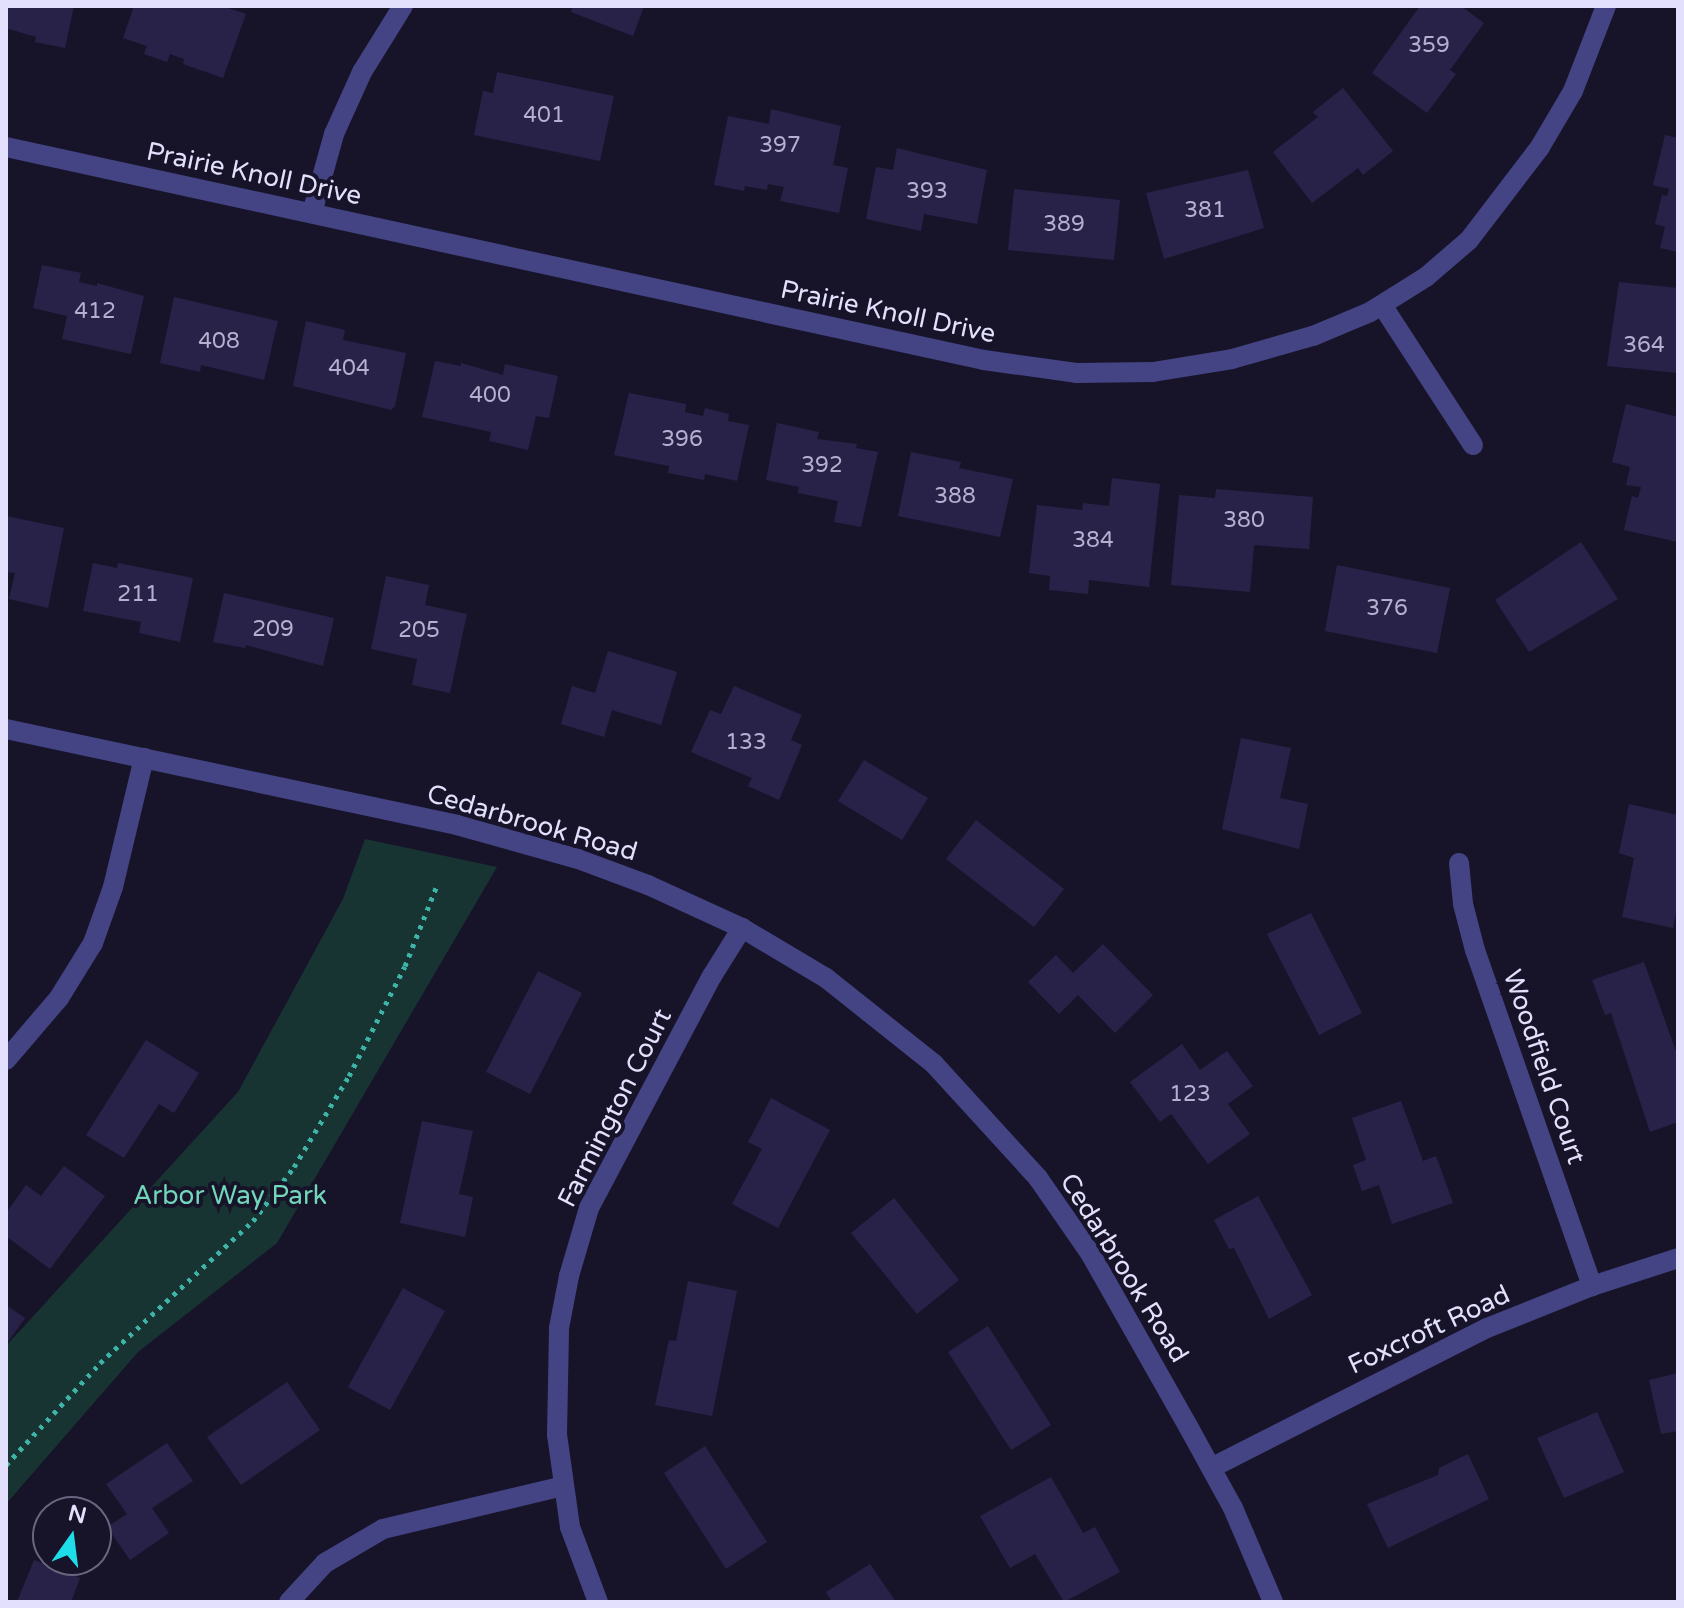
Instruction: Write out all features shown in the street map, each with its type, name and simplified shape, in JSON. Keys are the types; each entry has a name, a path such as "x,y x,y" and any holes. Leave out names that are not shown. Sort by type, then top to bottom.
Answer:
{"street":[{"path":"312,213 324,163 340,121 362,72 403,6"},
{"name":"Prairie Knoll Drive","path":"6,147 984,360 1076,373 1153,372 1232,359 1313,336 1382,305 1426,277 1469,240 1540,147 1573,91 1606,6"},
{"path":"1382,305 1473,445"},
{"name":"Cedarbrook Road","path":"6,729 457,825 578,859 648,885 742,928 826,978 887,1023 934,1064 1038,1178 1090,1253 1211,1468 1233,1508 1273,1602"},
{"path":"6,1060 59,998 93,943 113,887 144,758"},
{"name":"Woodfield Court","path":"1459,863 1463,904 1475,950 1592,1286"},
{"name":"Farmington Court","path":"598,1602 570,1527 563,1486 557,1435 559,1328 589,1208 712,976 742,928"},
{"name":"Foxcroft Road","path":"1211,1468 1487,1328 1592,1286 1678,1258"},
{"path":"289,1602 325,1563 383,1529 563,1486"}],"path":[{"path":"6,1465 100,1363 253,1221 294,1167 349,1076 405,966 437,885"}],"green space":[{"name":"Arbor Way Park","path":"365,839 497,867 277,1243 138,1352 6,1504 6,1346 238,1092 343,899"}],"building":[{"path":"6,6 74,6 65,48 35,42 36,37 6,28"},
{"path":"134,6 222,6 246,14 223,78 183,64 184,59 170,54 167,62 144,54 147,46 123,38"},
{"path":"573,6 644,6 633,36 571,12"},
{"path":"1420,6 1461,6 1484,23 1450,70 1456,74 1427,113 1372,73"},
{"path":"497,72 614,96 600,161 474,135 483,91 493,93"},
{"path":"1343,88 1393,151 1363,175 1358,168 1312,203 1273,152 1318,117 1313,112"},
{"path":"771,109 841,126 833,165 848,168 839,213 780,201 784,187 768,184 767,190 745,186 744,191 714,185 728,116 769,124"},
{"path":"1665,135 1678,138 1678,252 1660,248 1665,227 1655,224 1662,195 1667,196 1669,189 1653,185"},
{"path":"897,148 987,170 977,224 924,214 921,231 866,219 876,167 893,170"},
{"path":"1248,170 1264,228 1164,259 1146,193"},
{"path":"1014,189 1120,200 1114,260 1008,250"},
{"path":"42,265 81,273 79,282 97,286 97,283 144,296 131,354 62,339 67,316 33,308"},
{"path":"1619,282 1678,288 1678,373 1607,366"},
{"path":"174,297 278,321 264,380 201,365 200,372 160,363"},
{"path":"306,321 345,330 343,340 406,353 395,406 391,410 293,386"},
{"path":"435,361 461,366 461,363 503,375 505,364 558,376 549,418 536,416 528,450 489,441 491,432 422,417"},
{"path":"629,393 686,404 685,412 703,416 705,408 729,414 728,421 749,425 737,481 705,474 704,480 668,473 669,466 614,455"},
{"path":"1626,404 1678,417 1678,542 1624,530 1632,496 1638,498 1641,487 1626,485 1630,467 1612,462"},
{"path":"777,423 819,432 817,439 857,444 856,448 878,452 861,527 834,522 838,501 798,493 799,487 766,480"},
{"path":"911,452 961,462 959,468 1013,479 1000,537 898,516"},
{"path":"1112,478 1160,484 1149,587 1089,580 1088,594 1049,590 1050,576 1029,573 1037,505 1082,510 1083,503 1109,506"},
{"path":"1216,489 1313,497 1309,549 1254,545 1250,592 1171,585 1179,495 1215,498"},
{"path":"6,516 64,528 48,608 9,599 15,573 6,572"},
{"path":"1581,542 1618,599 1529,652 1495,600"},
{"path":"93,563 117,568 118,563 193,578 180,642 139,633 141,622 83,611"},
{"path":"1337,565 1450,588 1437,653 1325,631"},
{"path":"386,576 429,585 425,605 467,614 450,693 412,685 417,659 371,649"},
{"path":"224,593 334,618 323,666 246,645 245,648 213,642"},
{"path":"608,651 677,672 661,725 612,710 604,737 561,724 572,686 595,693"},
{"path":"734,686 802,715 791,740 802,745 779,800 748,786 752,778 691,752 710,710 721,714"},
{"path":"1241,738 1291,748 1280,798 1308,804 1299,849 1222,829"},
{"path":"864,760 928,798 902,840 838,801"},
{"path":"1629,804 1678,815 1678,901 1673,928 1622,917 1634,858 1619,853"},
{"path":"976,820 1064,889 1034,927 946,859"},
{"path":"1311,913 1362,1013 1319,1035 1267,934"},
{"path":"1103,944 1153,995 1115,1033 1078,995 1059,1014 1028,982 1056,955 1073,973"},
{"path":"1644,962 1678,1057 1678,1122 1650,1132 1611,1013 1605,1015 1592,980"},
{"path":"538,971 582,993 530,1094 486,1072"},
{"path":"146,1040 199,1073 174,1113 159,1104 124,1158 86,1135"},
{"path":"1182,1044 1200,1070 1227,1051 1253,1086 1228,1104 1250,1134 1208,1164 1171,1114 1160,1122 1130,1082"},
{"path":"771,1098 830,1130 778,1228 732,1204 762,1149 748,1142"},
{"path":"1401,1101 1423,1161 1436,1156 1453,1203 1392,1224 1379,1185 1362,1191 1353,1165 1366,1160 1352,1118"},
{"path":"422,1121 473,1131 459,1194 473,1197 465,1237 400,1223"},
{"path":"64,1166 105,1196 50,1269 6,1236 6,1213 26,1185 41,1196"},
{"path":"1258,1196 1312,1295 1269,1319 1234,1248 1229,1249 1214,1220"},
{"path":"894,1198 959,1280 917,1314 851,1233"},
{"path":"688,1281 737,1291 712,1416 655,1405 669,1340 676,1341"},
{"path":"403,1288 445,1311 390,1410 348,1387"},
{"path":"6,1305 25,1318 6,1345"},
{"path":"988,1326 1051,1425 1011,1450 948,1352"},
{"path":"1678,1373 1678,1431 1661,1434 1649,1380"},
{"path":"287,1382 320,1430 241,1485 207,1437"},
{"path":"1597,1412 1624,1472 1564,1498 1537,1438"},
{"path":"167,1443 193,1481 152,1508 169,1533 130,1560 112,1534 112,1524 127,1514 106,1484"},
{"path":"705,1446 767,1542 726,1569 664,1473"},
{"path":"1468,1454 1489,1499 1388,1548 1367,1504 1438,1475 1439,1468"},
{"path":"1051,1477 1083,1533 1095,1527 1120,1572 1064,1602 1035,1554 1010,1568 980,1516"},
{"path":"870,1564 896,1602 832,1602 826,1592"},
{"path":"32,1565 32,1576 80,1578 71,1602 17,1602"}]}
